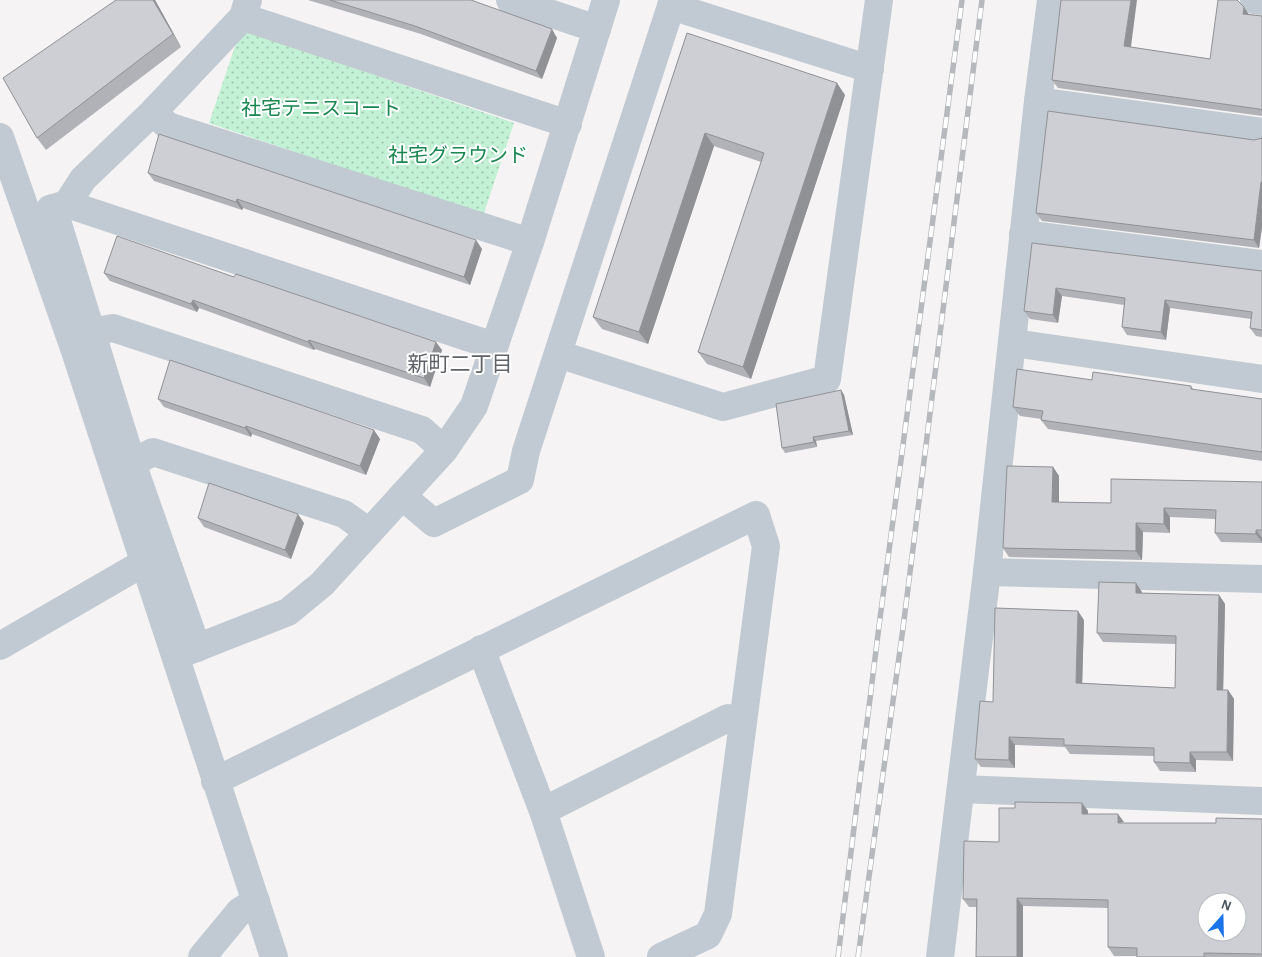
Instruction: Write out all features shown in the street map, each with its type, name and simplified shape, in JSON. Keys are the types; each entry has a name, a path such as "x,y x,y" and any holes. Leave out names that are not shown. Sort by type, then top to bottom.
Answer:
{"street":[{"path":"510,0 597,29"},
{"path":"186,652 288,612 322,584 444,450 474,406 530,242 606,0"},
{"path":"558,354 723,408 828,379 879,0"},
{"path":"940,957 987,572 1023,234 1051,0"},
{"path":"1254,0 1262,1"},
{"path":"402,496 434,523 520,480 526,451 672,3 870,68"},
{"path":"60,206 83,179 153,112 245,8 568,124"},
{"path":"1038,101 1262,132"},
{"path":"153,112 168,126 530,242"},
{"path":"0,137 74,348 145,562 186,652"},
{"path":"60,206 91,332 132,463 186,652 215,781 274,957"},
{"path":"26,215 60,206 494,346"},
{"path":"1023,234 1262,264"},
{"path":"91,332 113,328 422,430 444,450"},
{"path":"1013,342 1262,379"},
{"path":"132,463 153,452 344,514 369,532"},
{"path":"215,781 756,515 766,546 718,914 708,935 661,957"},
{"path":"0,646 145,562"},
{"path":"987,572 1262,579"},
{"path":"481,649 543,811 592,957"},
{"path":"543,811 728,718 742,720"},
{"path":"961,790 1262,801"},
{"path":"202,957 240,911 256,901"}],"green space":[{"name":"社宅テニスコート","path":"241,29 514,123 483,216 209,123"}],"building":[{"path":"116,0 153,0 173,34 37,138 3,78"},
{"path":"330,0 471,0 552,29 536,71 415,26"},
{"path":"1061,0 1131,0 1124,46 1210,59 1218,0 1237,0 1244,7 1243,14 1262,16 1262,110 1052,80"},
{"path":"687,33 837,83 743,367 698,352 764,153 705,133 639,332 593,317"},
{"path":"1048,111 1254,140 1262,138 1262,182 1254,240 1036,213"},
{"path":"159,134 476,240 464,277 237,199 236,202 148,173"},
{"path":"117,236 234,277 236,274 436,342 424,378 309,340 308,342 193,300 191,304 104,273"},
{"path":"1032,243 1262,271 1262,330 1250,328 1252,312 1165,300 1161,332 1122,327 1125,298 1056,288 1053,315 1024,311"},
{"path":"170,360 374,430 360,466 246,426 245,428 158,399"},
{"path":"1017,369 1092,380 1093,372 1191,386 1191,389 1262,399 1262,452 1041,420 1043,411 1013,407"},
{"path":"841,390 849,431 813,437 814,442 782,448 776,404"},
{"path":"1007,466 1053,467 1052,502 1111,503 1111,479 1262,482 1262,530 1256,530 1256,534 1215,533 1216,510 1164,508 1164,524 1136,523 1136,551 1003,548"},
{"path":"209,483 298,514 285,550 198,518"},
{"path":"1099,582 1136,583 1136,593 1219,595 1217,690 1228,690 1227,752 1190,752 1190,763 1154,762 1154,748 1064,745 1064,739 1009,737 1009,760 975,759 980,701 993,702 995,608 1078,611 1076,683 1175,688 1176,636 1097,633"},
{"path":"1015,802 1082,803 1082,814 1118,814 1118,823 1216,823 1216,818 1262,819 1262,954 1204,953 1204,957 1137,957 1137,948 1108,947 1108,900 1017,898 1017,957 976,957 977,899 963,899 964,841 999,842 999,808 1015,808"}],"railway":[{"path":"838,957 879,626 962,0"},
{"path":"858,957 903,628 982,0"}],"district":[{"name":"新町二丁目","path":"460,364"}],"park label":[{"name":"社宅グラウンド","path":"458,156"}]}
